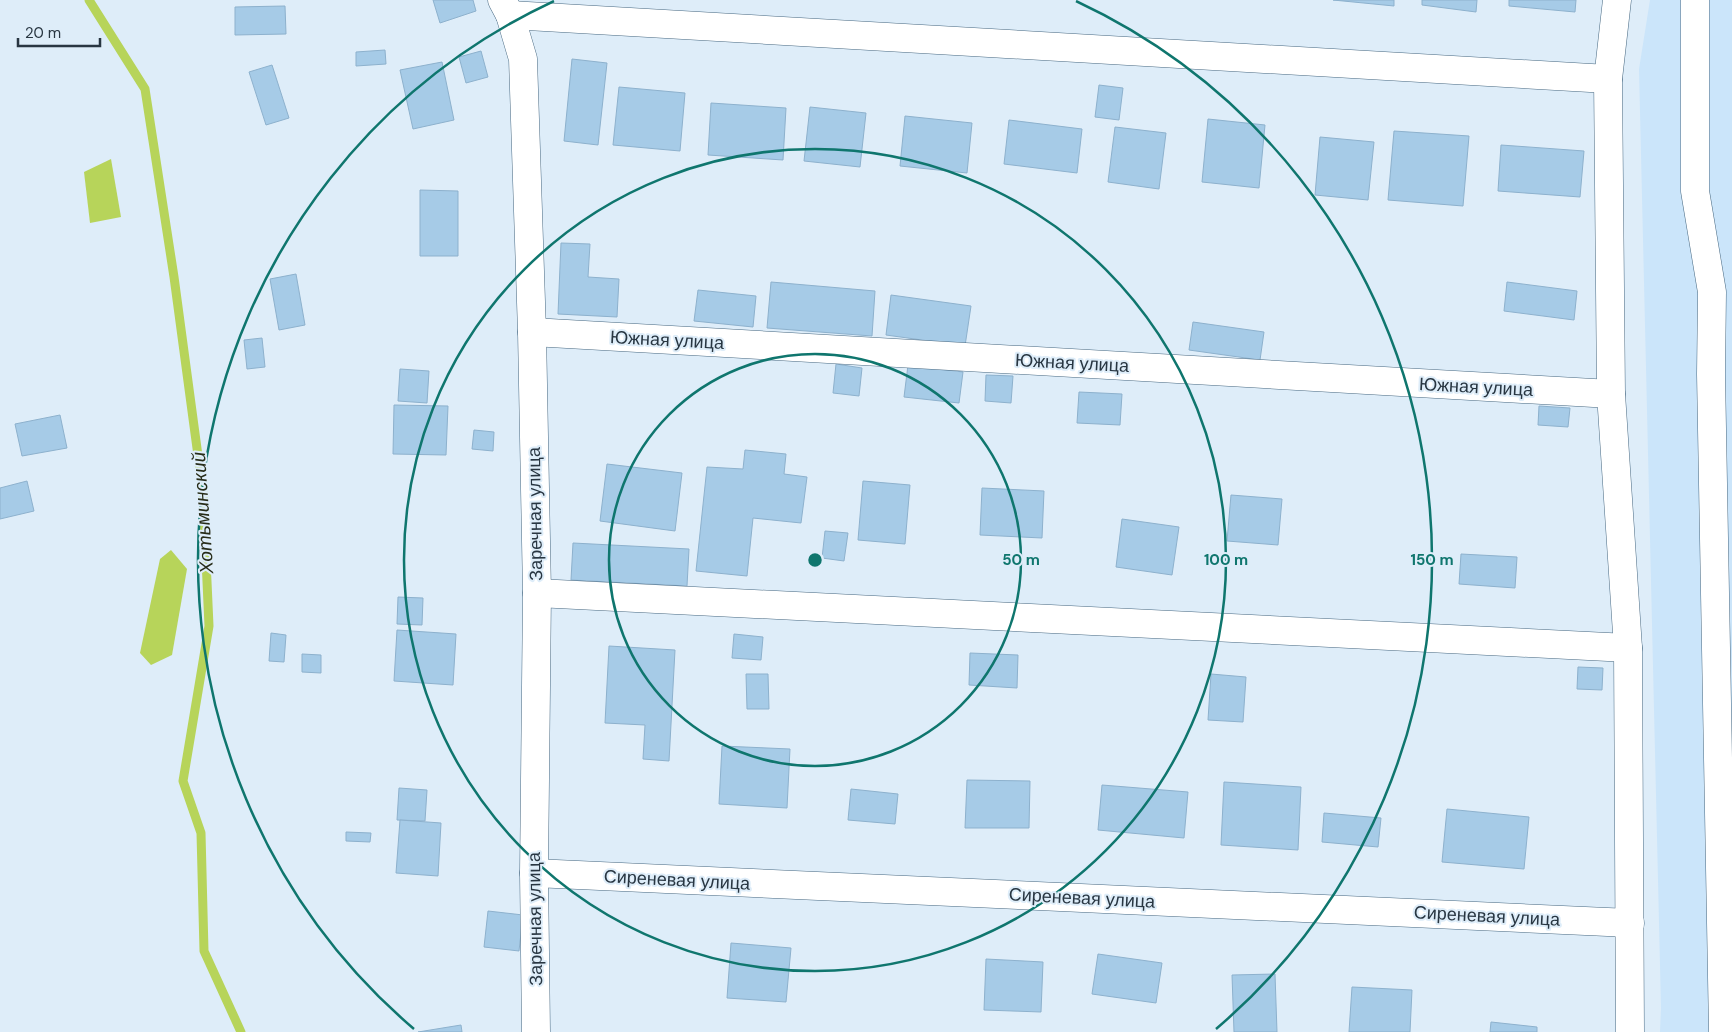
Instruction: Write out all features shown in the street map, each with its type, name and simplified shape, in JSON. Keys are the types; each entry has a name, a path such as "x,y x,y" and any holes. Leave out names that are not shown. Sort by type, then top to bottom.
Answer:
{"street":[{"path":"1617,0 1608,79 1611,394 1628,648 1630,1032"},
{"path":"1695,0 1695,191 1712,292 1711,374 1723,1032"},
{"path":"506,8 1608,79"},
{"name":"Заречная улица","path":"506,8 523,59 532,332 537,593 534,873 536,1032"},
{"name":"Южная улица","path":"532,332 1611,394"},
{"path":"537,593 1628,648"},
{"name":"Сиреневая улица","path":"534,873 1630,923"}],"shaded area":[{"path":"1650,0 1732,0 1732,1032 1660,1032 1661,1008 1639,69"},
{"path":"111,159 121,217 90,223 84,172"},
{"path":"171,550 187,569 172,655 151,665 140,653 160,559"}],"building":[{"path":"433,0 473,0 476,11 440,23"},
{"path":"1333,0 1394,0 1394,6"},
{"path":"1422,0 1477,0 1476,12 1422,5"},
{"path":"1509,0 1576,0 1575,12 1509,6"},
{"path":"285,6 286,34 235,35 235,7"},
{"path":"385,50 386,64 356,66 356,52"},
{"path":"481,51 488,77 466,83 459,57"},
{"path":"572,59 607,63 598,145 564,141"},
{"path":"442,62 454,120 413,129 400,70"},
{"path":"272,65 289,118 266,125 249,72"},
{"path":"1099,85 1123,88 1119,120 1095,117"},
{"path":"619,87 685,93 680,151 613,145"},
{"path":"711,103 786,108 783,160 708,155"},
{"path":"810,107 866,113 860,167 804,161"},
{"path":"905,116 972,123 967,173 900,166"},
{"path":"1208,119 1265,125 1259,188 1202,182"},
{"path":"1009,120 1082,129 1077,173 1004,164"},
{"path":"1115,127 1166,133 1159,189 1108,182"},
{"path":"1394,131 1469,136 1463,206 1388,200"},
{"path":"1320,137 1374,142 1368,200 1315,195"},
{"path":"1501,145 1584,151 1580,197 1498,191"},
{"path":"420,190 458,191 458,256 420,256"},
{"path":"561,243 590,244 588,277 619,279 617,317 558,314"},
{"path":"296,274 305,325 279,330 270,279"},
{"path":"771,282 875,291 872,336 767,328"},
{"path":"1507,282 1577,291 1574,320 1504,311"},
{"path":"698,290 756,296 753,327 694,321"},
{"path":"891,295 971,306 965,346 886,335"},
{"path":"1193,322 1264,332 1260,360 1189,350"},
{"path":"262,338 265,367 247,369 244,340"},
{"path":"836,364 862,368 859,396 833,393"},
{"path":"908,365 963,372 959,403 904,397"},
{"path":"400,369 429,371 427,403 398,401"},
{"path":"986,375 1013,376 1011,403 985,401"},
{"path":"1079,392 1122,394 1120,425 1077,423"},
{"path":"394,405 448,406 446,455 393,454"},
{"path":"1539,406 1570,408 1568,427 1538,425"},
{"path":"60,415 67,448 22,456 15,424"},
{"path":"474,430 494,432 493,451 472,449"},
{"path":"745,450 786,454 784,474 807,477 801,523 753,518 747,576 696,571 707,467 743,469"},
{"path":"607,464 682,473 675,531 600,521"},
{"path":"27,481 34,511 0,519 0,488"},
{"path":"863,481 910,485 905,544 858,540"},
{"path":"982,488 1044,491 1042,538 980,535"},
{"path":"1231,495 1282,499 1278,545 1227,541"},
{"path":"1122,519 1179,527 1172,575 1116,567"},
{"path":"825,531 848,533 844,561 822,558"},
{"path":"573,543 689,549 687,586 571,580"},
{"path":"1461,554 1517,557 1515,588 1459,584"},
{"path":"398,597 423,598 422,625 397,624"},
{"path":"397,630 456,634 453,685 394,681"},
{"path":"271,633 286,635 284,662 269,661"},
{"path":"734,634 763,637 761,660 732,658"},
{"path":"609,646 675,650 669,761 643,759 645,725 605,723"},
{"path":"970,653 1018,655 1017,688 969,685"},
{"path":"302,654 321,655 321,673 302,672"},
{"path":"1578,667 1603,668 1602,690 1577,689"},
{"path":"746,674 768,674 769,709 747,709"},
{"path":"1211,674 1246,677 1243,722 1208,720"},
{"path":"722,746 790,749 787,808 719,804"},
{"path":"967,780 1030,781 1029,828 965,828"},
{"path":"1224,782 1301,787 1298,850 1221,845"},
{"path":"1102,785 1188,792 1184,838 1098,830"},
{"path":"399,788 427,790 425,821 397,820"},
{"path":"851,789 898,794 895,824 848,820"},
{"path":"1447,809 1529,817 1524,869 1442,862"},
{"path":"1324,813 1381,818 1378,847 1322,842"},
{"path":"400,820 441,823 438,876 396,873"},
{"path":"346,832 371,833 370,842 346,841"},
{"path":"488,911 523,915 519,951 484,947"},
{"path":"731,943 791,948 786,1002 727,998"},
{"path":"1098,954 1162,963 1156,1003 1092,994"},
{"path":"986,959 1043,962 1041,1012 984,1010"},
{"path":"1275,974 1277,1032 1234,1032 1232,975"},
{"path":"1352,987 1412,990 1410,1032 1349,1032"},
{"path":"1491,1022 1537,1027 1537,1032 1490,1032"},
{"path":"461,1025 462,1032 418,1032"}],"waterway":[{"name":"Хотьминский","path":"89,0 145,89 174,277 203,493 209,626 183,781 201,833 204,951 241,1032"}]}
